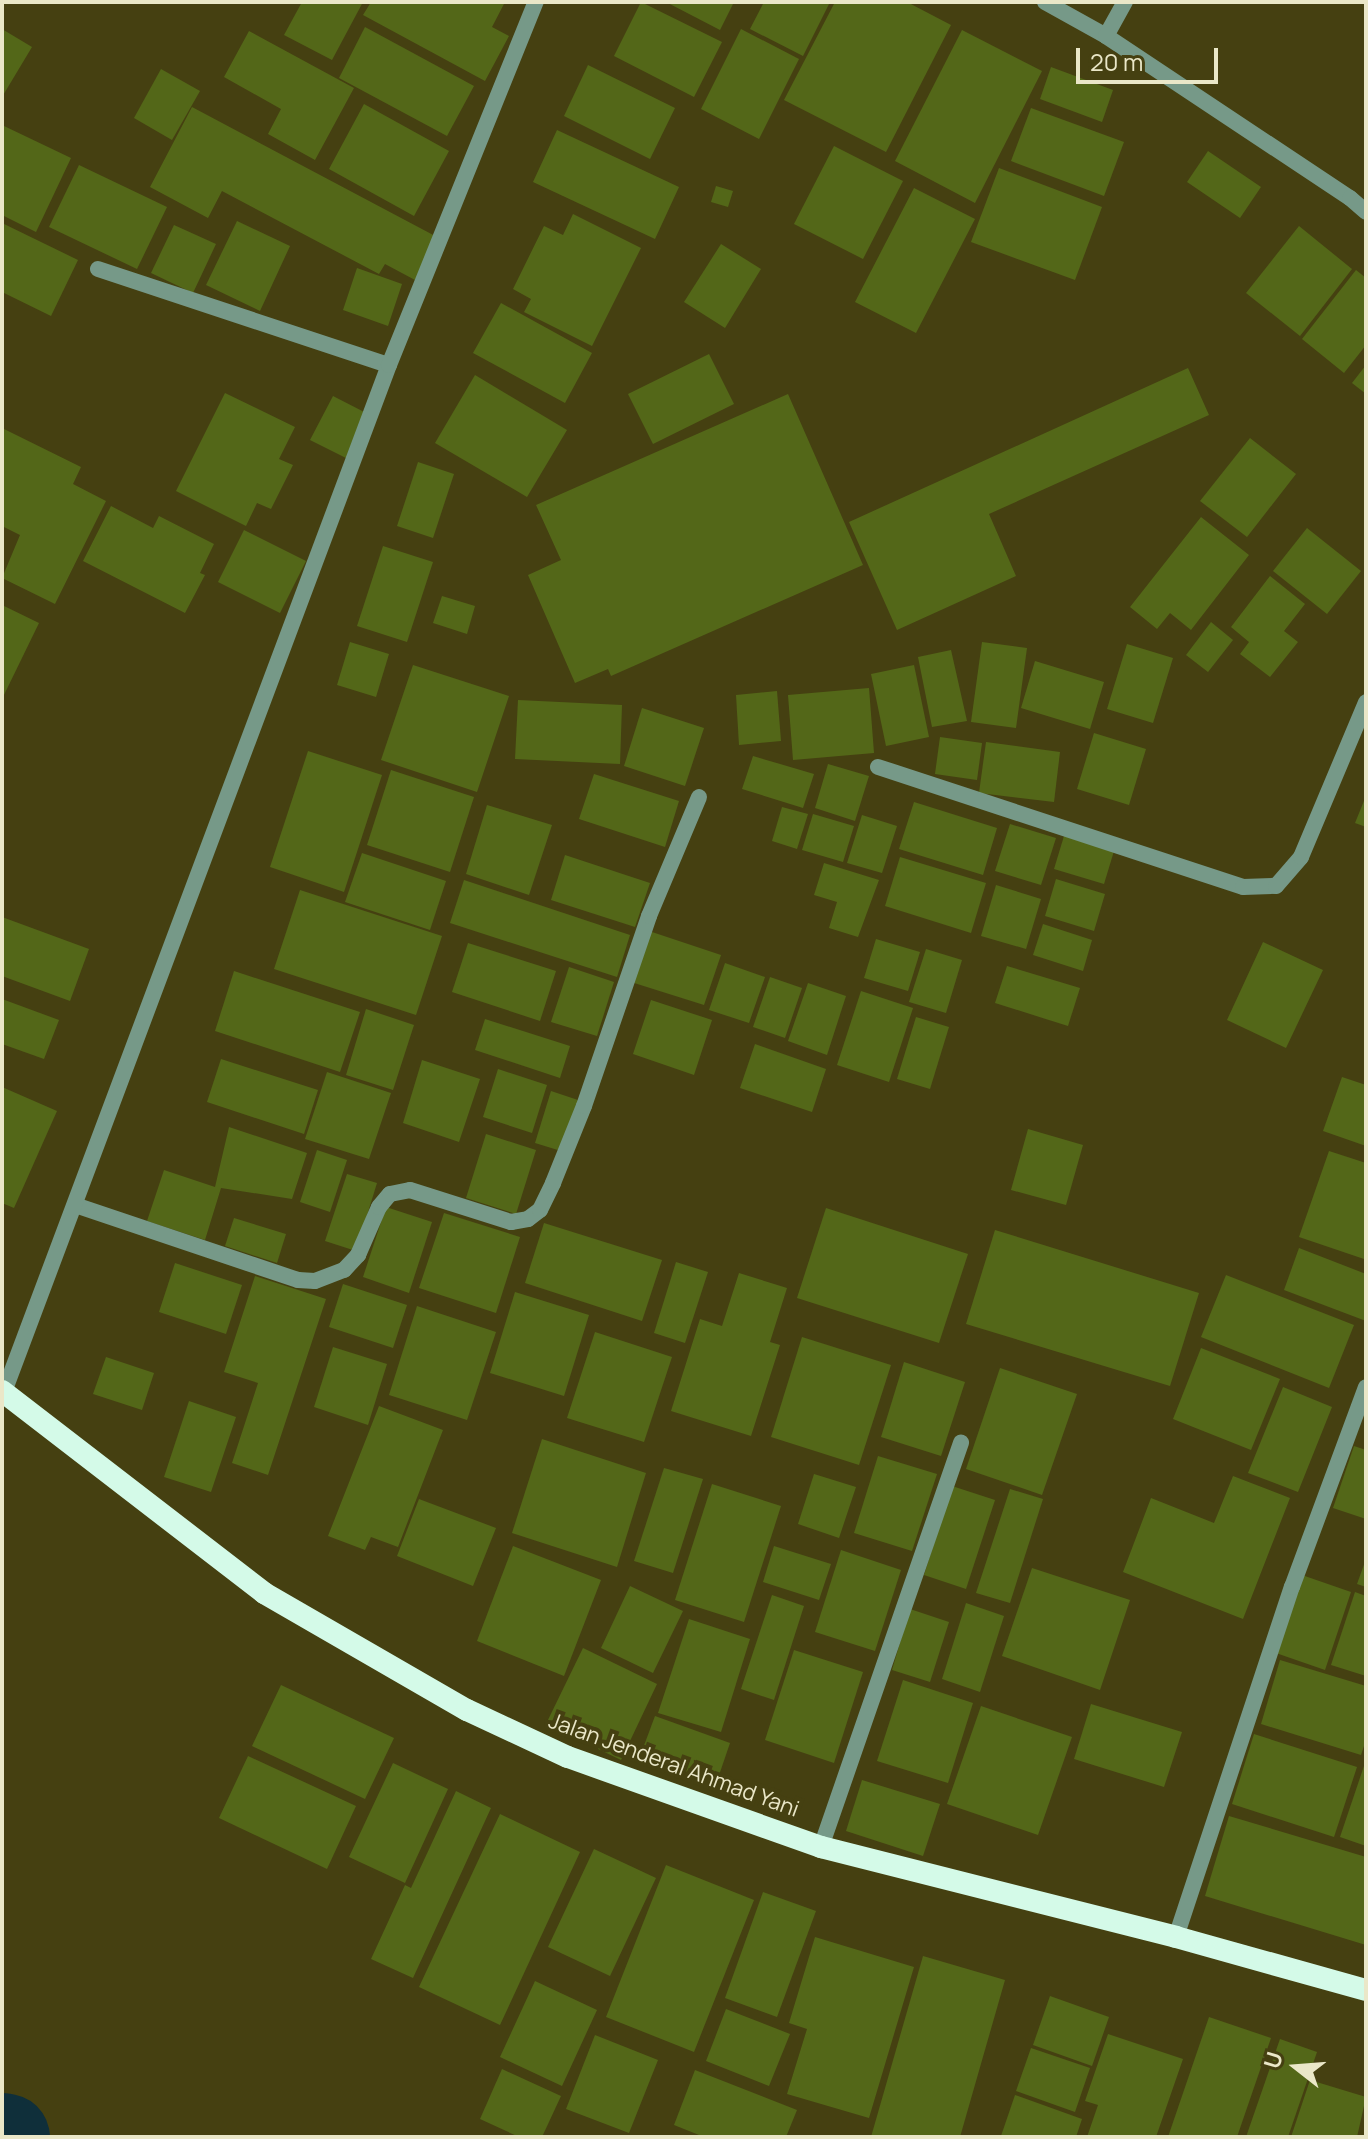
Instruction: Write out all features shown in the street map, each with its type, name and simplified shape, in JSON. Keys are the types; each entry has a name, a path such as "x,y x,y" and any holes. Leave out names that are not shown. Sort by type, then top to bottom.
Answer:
{"highway":[{"name":"Jalan Jenderal Ahmad Yani","path":"3,1392 264,1593 467,1710 568,1757 821,1847 1176,1937 1366,1990"}],"street":[{"path":"3,1392 389,365 536,2"},
{"path":"1045,2 1106,36 1350,198 1366,212"},
{"path":"1106,36 1125,2"},
{"path":"98,269 389,365"},
{"path":"878,767 1243,887 1276,886 1301,857 1366,702"},
{"path":"75,1205 298,1280 315,1281 344,1270 358,1255 379,1207 390,1194 410,1190 511,1222 528,1219 540,1210 558,1170 649,916 699,797"},
{"path":"1176,1937 1292,1587 1366,1387"},
{"path":"821,1847 961,1443"}],"building":[{"path":"302,2 363,2 332,60 284,35"},
{"path":"371,2 505,2 492,27 509,36 485,81 363,15"},
{"path":"641,2 722,42 694,97 614,56"},
{"path":"666,2 734,2 720,30"},
{"path":"764,2 830,2 803,56 750,29"},
{"path":"835,2 907,2 951,25 886,152 784,100"},
{"path":"365,27 474,86 447,136 339,78"},
{"path":"2,29 32,47 2,97"},
{"path":"741,29 799,59 759,139 701,109"},
{"path":"962,30 1042,71 975,203 895,161"},
{"path":"249,31 354,88 315,160 268,134 281,109 224,77"},
{"path":"588,65 675,108 650,159 564,116"},
{"path":"1051,67 1113,90 1102,122 1040,99"},
{"path":"161,69 200,91 172,140 134,118"},
{"path":"364,104 449,151 414,216 329,169"},
{"path":"192,107 437,237 415,280 385,264 379,274 222,191 208,218 150,187"},
{"path":"1031,108 1124,142 1104,196 1011,161"},
{"path":"4,126 71,158 36,232 2,215"},
{"path":"557,130 679,187 655,239 533,182"},
{"path":"834,146 903,181 863,259 794,224"},
{"path":"1208,151 1261,187 1240,218 1187,182"},
{"path":"79,165 167,207 137,269 49,227"},
{"path":"999,168 1102,207 1075,280 971,242"},
{"path":"716,186 733,191 728,207 711,202"},
{"path":"914,188 975,219 916,333 855,302"},
{"path":"573,214 641,248 592,346 524,312 531,299 513,289 544,226 563,235"},
{"path":"237,221 290,246 260,311 206,285"},
{"path":"2,223 78,260 51,316 2,292"},
{"path":"174,225 216,244 193,293 151,273"},
{"path":"1299,226 1352,269 1300,336 1246,293"},
{"path":"721,244 761,269 725,328 684,302"},
{"path":"357,268 402,284 388,326 343,310"},
{"path":"1356,270 1366,278 1366,345 1344,373 1302,339"},
{"path":"501,303 592,353 565,403 473,353"},
{"path":"709,354 734,404 653,444 628,394"},
{"path":"1366,365 1366,394 1352,383"},
{"path":"1188,368 1209,415 989,514 1016,576 897,630 849,522"},
{"path":"475,375 567,430 527,497 435,443"},
{"path":"225,393 295,427 279,459 293,465 271,509 257,503 246,526 176,491"},
{"path":"788,394 863,565 611,676 608,669 575,683 528,575 561,560 536,505"},
{"path":"333,396 370,415 348,459 310,440"},
{"path":"2,428 81,467 73,484 106,501 55,604 2,578 20,535 2,526"},
{"path":"1250,438 1296,474 1247,537 1200,501"},
{"path":"418,462 454,474 433,538 397,526"},
{"path":"111,506 153,528 159,516 214,544 200,573 205,575 185,613 83,561"},
{"path":"1201,517 1249,555 1191,630 1170,613 1157,629 1130,607"},
{"path":"1307,528 1361,571 1327,614 1273,571"},
{"path":"244,530 306,561 280,613 218,582"},
{"path":"383,546 433,562 407,642 357,626"},
{"path":"1270,576 1305,604 1284,631 1298,642 1270,677 1240,654 1249,642 1231,627"},
{"path":"442,596 475,606 467,634 433,623"},
{"path":"2,605 39,623 2,699"},
{"path":"1211,622 1233,640 1208,672 1186,655"},
{"path":"350,642 389,654 376,697 337,685"},
{"path":"982,642 1027,648 1016,728 971,722"},
{"path":"1127,644 1173,658 1153,723 1107,709"},
{"path":"951,650 967,721 932,727 918,657"},
{"path":"1035,661 1104,682 1090,729 1021,708"},
{"path":"413,665 509,696 477,792 381,760"},
{"path":"914,665 929,737 886,746 871,674"},
{"path":"869,688 874,753 793,760 788,695"},
{"path":"777,691 781,741 739,745 736,695"},
{"path":"518,700 622,705 620,764 515,759"},
{"path":"642,708 704,728 685,786 624,766"},
{"path":"1094,733 1146,749 1129,805 1077,789"},
{"path":"940,737 982,743 977,780 935,774"},
{"path":"986,742 1060,752 1054,802 979,793"},
{"path":"308,751 382,775 344,892 270,867"},
{"path":"753,756 814,774 803,808 742,789"},
{"path":"828,764 869,776 855,821 815,808"},
{"path":"391,770 474,797 450,872 367,845"},
{"path":"594,774 679,801 665,847 579,819"},
{"path":"1366,796 1366,827 1355,823"},
{"path":"914,802 997,828 983,875 899,849"},
{"path":"487,805 552,825 529,895 466,874"},
{"path":"782,807 808,814 797,849 772,841"},
{"path":"813,814 854,826 843,862 802,850"},
{"path":"862,815 897,826 882,873 847,863"},
{"path":"1010,824 1056,838 1041,885 995,871"},
{"path":"1064,836 1114,851 1104,884 1054,869"},
{"path":"362,853 446,881 430,930 345,902"},
{"path":"565,855 650,883 635,927 551,900"},
{"path":"900,857 986,883 971,933 885,906"},
{"path":"824,863 879,880 858,937 829,928 837,902 814,895"},
{"path":"1056,879 1105,894 1094,931 1045,916"},
{"path":"464,880 630,935 617,977 450,923"},
{"path":"996,885 1041,899 1026,949 981,936"},
{"path":"300,890 442,936 416,1015 274,969"},
{"path":"2,917 89,949 70,1001 2,976"},
{"path":"1043,924 1092,940 1083,971 1033,955"},
{"path":"646,930 721,955 704,1005 631,982"},
{"path":"876,939 920,952 908,991 864,978"},
{"path":"1263,942 1323,970 1286,1048 1227,1020"},
{"path":"468,943 556,971 540,1021 452,992"},
{"path":"926,949 962,960 946,1013 909,1002"},
{"path":"725,963 765,977 749,1023 709,1010"},
{"path":"1007,966 1080,988 1068,1026 995,1003"},
{"path":"569,967 614,982 597,1036 551,1022"},
{"path":"234,971 360,1012 340,1072 215,1031"},
{"path":"770,977 802,988 785,1038 753,1027"},
{"path":"808,983 846,996 827,1055 788,1041"},
{"path":"861,991 913,1008 889,1082 837,1065"},
{"path":"2,999 59,1020 44,1059 2,1044"},
{"path":"651,1000 712,1020 694,1075 633,1054"},
{"path":"366,1009 414,1025 393,1090 346,1075"},
{"path":"916,1017 949,1027 930,1089 897,1079"},
{"path":"485,1019 570,1046 560,1078 475,1050"},
{"path":"755,1044 826,1069 812,1112 740,1088"},
{"path":"221,1059 318,1090 304,1134 207,1102"},
{"path":"422,1060 480,1079 459,1142 403,1123"},
{"path":"498,1069 547,1085 532,1133 483,1117"},
{"path":"327,1072 391,1093 369,1159 305,1139"},
{"path":"1342,1077 1366,1085 1366,1146 1323,1131"},
{"path":"2,1087 57,1111 14,1208 2,1203"},
{"path":"551,1091 578,1100 561,1151 535,1143"},
{"path":"229,1127 307,1153 292,1199 221,1188 205,1240 147,1221 164,1170 215,1187"},
{"path":"1028,1129 1083,1145 1066,1205 1011,1190"},
{"path":"486,1134 536,1150 516,1214 466,1198"},
{"path":"317,1150 347,1160 330,1212 300,1202"},
{"path":"1329,1151 1366,1163 1364,1259 1299,1237"},
{"path":"347,1174 377,1183 356,1251 325,1241"},
{"path":"386,1207 432,1222 409,1293 363,1277"},
{"path":"826,1208 968,1254 939,1343 797,1298"},
{"path":"444,1213 520,1237 496,1313 419,1288"},
{"path":"234,1218 286,1234 277,1263 225,1246"},
{"path":"544,1223 662,1260 642,1321 525,1283"},
{"path":"995,1230 1199,1293 1170,1386 966,1324"},
{"path":"1299,1248 1366,1274 1366,1321 1284,1290"},
{"path":"676,1262 708,1272 685,1343 654,1333"},
{"path":"175,1263 242,1285 226,1334 159,1312"},
{"path":"739,1273 787,1288 770,1342 780,1345 751,1436 671,1411 700,1319 722,1326"},
{"path":"1226,1275 1354,1325 1329,1388 1201,1337"},
{"path":"255,1276 326,1299 268,1475 232,1463 258,1383 224,1372"},
{"path":"343,1284 407,1305 393,1348 329,1327"},
{"path":"515,1292 589,1315 564,1396 490,1373"},
{"path":"417,1306 496,1332 467,1420 389,1395"},
{"path":"595,1332 672,1357 644,1442 567,1418"},
{"path":"802,1337 891,1365 859,1465 771,1437"},
{"path":"333,1347 387,1364 368,1425 314,1407"},
{"path":"1201,1348 1280,1379 1251,1450 1173,1419"},
{"path":"106,1357 154,1373 142,1410 93,1394"},
{"path":"904,1362 965,1382 941,1456 881,1437"},
{"path":"1000,1368 1077,1394 1042,1495 966,1469"},
{"path":"1283,1387 1332,1407 1298,1492 1248,1473"},
{"path":"189,1401 236,1417 211,1492 164,1477"},
{"path":"379,1406 443,1430 398,1547 371,1537 365,1550 328,1536"},
{"path":"542,1439 646,1473 617,1567 512,1533"},
{"path":"1354,1446 1366,1450 1366,1519 1333,1508"},
{"path":"878,1456 937,1474 912,1551 854,1533"},
{"path":"664,1468 703,1479 673,1573 634,1561"},
{"path":"814,1474 856,1487 839,1538 798,1524"},
{"path":"1233,1476 1290,1498 1243,1619 1123,1572 1151,1498 1214,1523"},
{"path":"712,1484 781,1506 744,1622 675,1600"},
{"path":"952,1486 995,1500 966,1589 924,1575"},
{"path":"1010,1489 1043,1499 1010,1603 976,1593"},
{"path":"419,1499 496,1528 473,1586 397,1556"},
{"path":"513,1546 601,1580 564,1676 477,1641"},
{"path":"774,1546 831,1564 819,1600 763,1582"},
{"path":"841,1550 901,1570 875,1651 815,1632"},
{"path":"1366,1559 1366,1587 1357,1584"},
{"path":"1032,1568 1130,1600 1100,1690 1002,1656"},
{"path":"1299,1574 1351,1592 1325,1670 1273,1652"},
{"path":"630,1586 683,1611 653,1673 601,1648"},
{"path":"1355,1592 1366,1596 1366,1676 1331,1665"},
{"path":"772,1595 804,1606 774,1700 741,1689"},
{"path":"966,1603 1004,1616 980,1692 942,1679"},
{"path":"910,1609 949,1622 930,1682 892,1670"},
{"path":"689,1619 750,1639 721,1732 658,1713"},
{"path":"583,1648 657,1684 621,1760 546,1724"},
{"path":"794,1650 863,1672 834,1763 765,1740"},
{"path":"1280,1660 1366,1686 1366,1740 1361,1755 1261,1724"},
{"path":"903,1680 973,1703 948,1783 877,1761"},
{"path":"281,1685 394,1738 365,1799 252,1746"},
{"path":"1091,1704 1182,1732 1164,1787 1074,1759"},
{"path":"981,1706 1072,1737 1038,1835 947,1804"},
{"path":"655,1716 730,1743 715,1787 639,1759"},
{"path":"1254,1734 1357,1767 1334,1837 1232,1804"},
{"path":"248,1756 356,1806 327,1869 219,1818"},
{"path":"393,1763 448,1789 405,1883 349,1857"},
{"path":"1366,1763 1366,1846 1340,1837"},
{"path":"862,1780 940,1804 923,1856 846,1831"},
{"path":"456,1791 491,1808 413,1978 371,1959 405,1885 411,1888"},
{"path":"500,1814 580,1852 500,2025 419,1987"},
{"path":"1229,1816 1366,1857 1366,1945 1205,1896"},
{"path":"594,1849 656,1878 610,1976 548,1947"},
{"path":"666,1865 754,1900 694,2052 606,2017"},
{"path":"763,1892 816,1911 777,2017 725,1998"},
{"path":"815,1937 914,1967 869,2118 787,2094 807,2029 789,2023"},
{"path":"923,1956 1005,1980 960,2137 871,2137"},
{"path":"535,1981 597,2010 562,2086 500,2057"},
{"path":"1050,1996 1109,2017 1092,2066 1033,2045"},
{"path":"726,2009 790,2034 769,2086 706,2061"},
{"path":"1209,2017 1271,2038 1237,2137 1168,2137"},
{"path":"1108,2034 1183,2059 1156,2137 1087,2137 1098,2105 1085,2101"},
{"path":"595,2035 658,2060 629,2133 566,2109"},
{"path":"1280,2039 1317,2052 1288,2137 1246,2137"},
{"path":"1031,2048 1090,2068 1075,2112 1016,2091"},
{"path":"502,2069 561,2096 542,2137 519,2137 480,2119"},
{"path":"695,2070 797,2110 786,2137 704,2137 674,2125"},
{"path":"1310,2080 1366,2097 1357,2137 1291,2137"},
{"path":"1015,2095 1082,2119 1076,2137 1001,2136"}],"waterway":[{"path":"2,2136 7,2137"}]}
